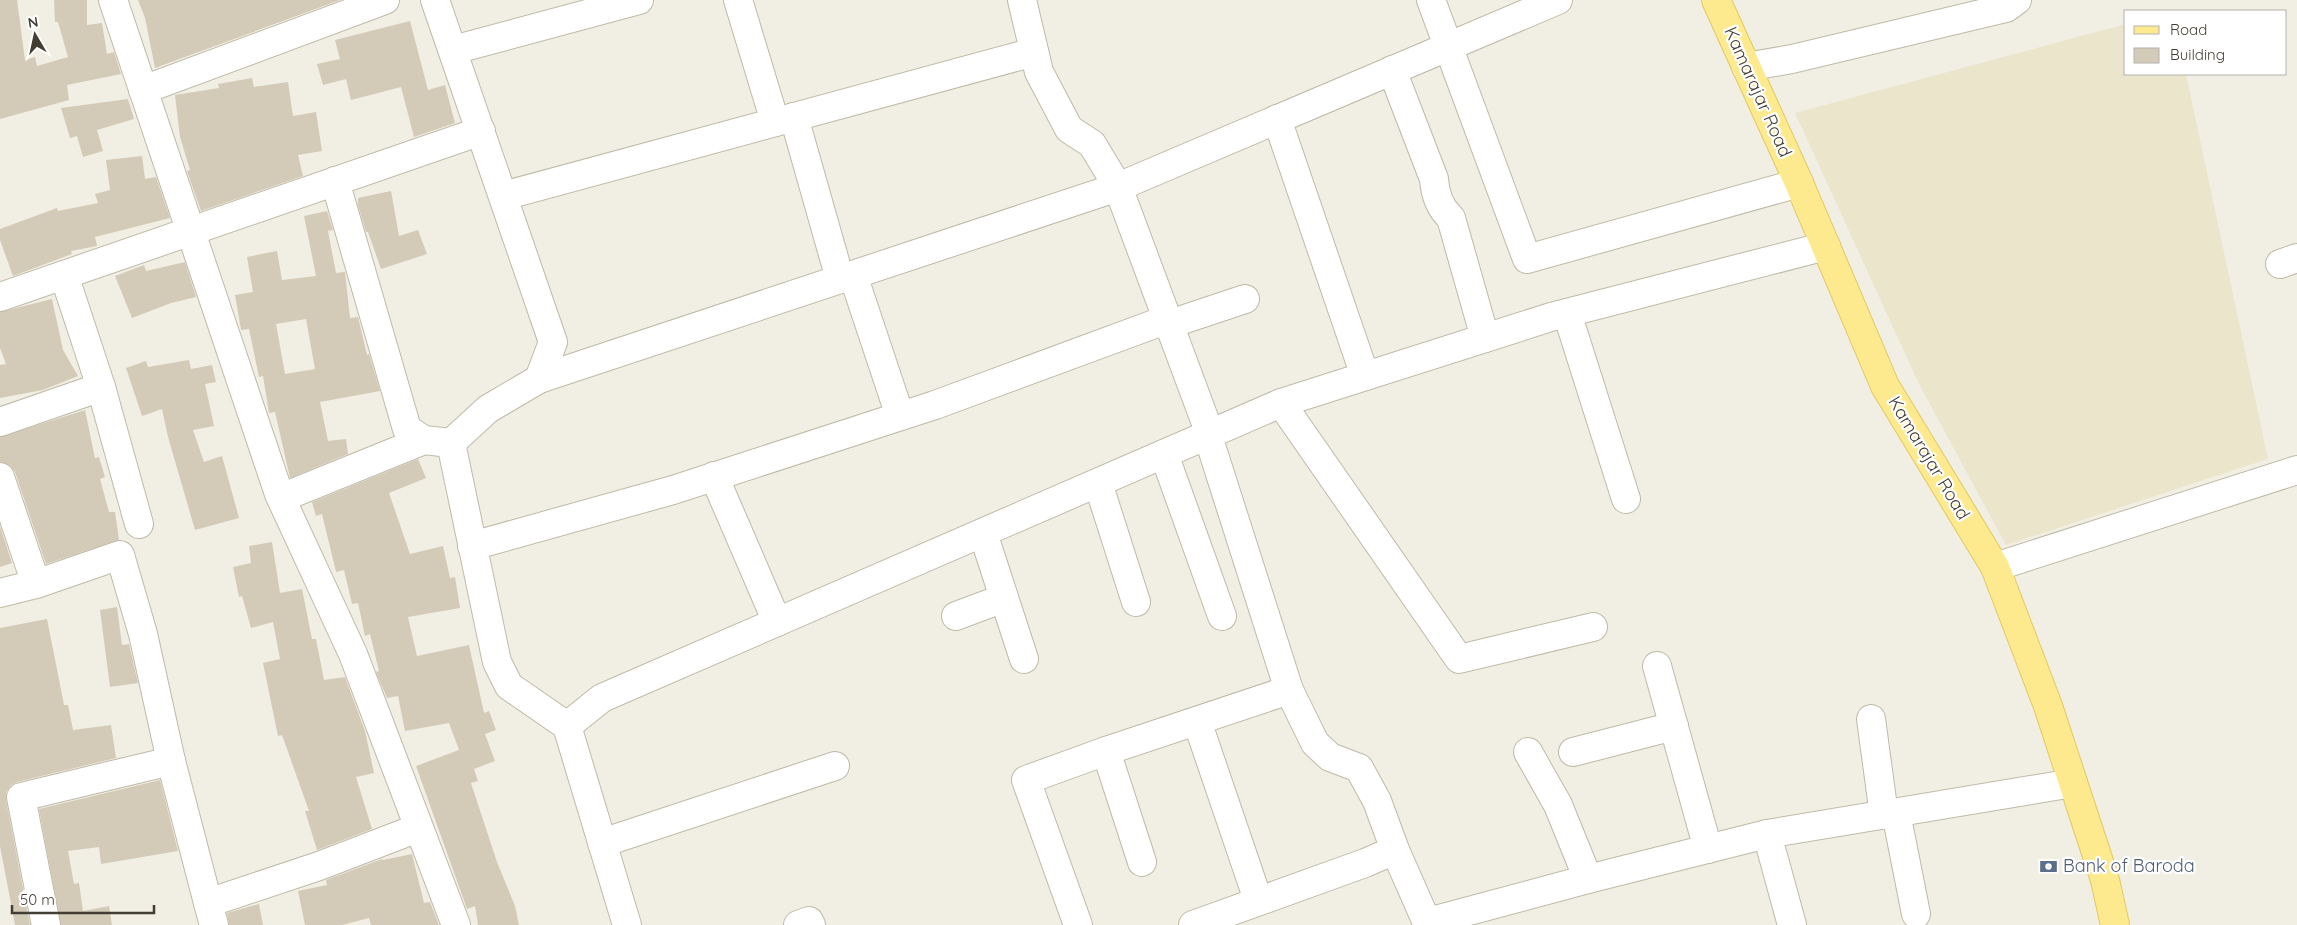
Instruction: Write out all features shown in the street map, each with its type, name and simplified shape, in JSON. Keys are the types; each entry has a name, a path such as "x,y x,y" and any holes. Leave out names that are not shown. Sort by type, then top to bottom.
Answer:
{"main road":[{"name":"Kamarajar Road","path":"1716,0 1799,182 1885,386 1995,567 2048,706 2074,783 2105,880 2114,925"}],"street":[{"path":"113,0 281,498 353,654 456,925"},
{"path":"143,90 385,0"},
{"path":"435,0 553,342 539,379"},
{"path":"453,50 639,0"},
{"path":"738,0 900,416"},
{"path":"1022,0 1039,72 1069,129 1092,144 1118,187 1169,321 1209,435 1289,690 1315,743 1330,756 1359,768 1377,801 1395,850 1428,923 1588,879 1767,834 2074,783"},
{"path":"1431,0 1527,259 1799,182"},
{"path":"335,181 407,429 424,440 451,443 488,409 539,379 1118,187 1558,0"},
{"path":"1746,66 1792,59 2006,8 2017,0"},
{"path":"503,196 1034,52"},
{"path":"1392,70 1434,179 1435,192 1444,212 1452,218 1485,338"},
{"path":"1277,119 1365,376"},
{"path":"0,297 481,131"},
{"path":"566,726 602,698 1280,403 1567,313 1826,246"},
{"path":"64,275 101,387 139,524"},
{"path":"472,546 714,476 900,416 1169,321 1245,299"},
{"path":"1567,313 1626,498"},
{"path":"0,422 101,387"},
{"path":"1280,403 1459,659 1593,627"},
{"path":"281,498 424,440"},
{"path":"451,443 497,662 509,686 566,726 627,925"},
{"path":"1164,454 1222,616"},
{"path":"1995,567 2297,470"},
{"path":"714,476 777,622"},
{"path":"0,477 36,584"},
{"path":"1098,483 1136,602"},
{"path":"983,533 1024,659"},
{"path":"0,593 36,584 120,555 143,634 171,761 211,914 319,866 418,828"},
{"path":"956,616 1004,598"},
{"path":"1656,666 1708,849"},
{"path":"1078,925 1026,780 1106,751 1289,690"},
{"path":"1871,719 1890,814 1916,914"},
{"path":"1197,721 1258,900"},
{"path":"1573,752 1674,726"},
{"path":"1106,751 1142,862"},
{"path":"1528,752 1558,805 1588,879"},
{"path":"46,925 21,797 171,761"},
{"path":"602,843 835,766"},
{"path":"1767,834 1792,925"},
{"path":"1193,925 1365,863 1395,850"},
{"path":"798,925 809,921 811,925"}],"shaded area":[{"path":"2124,25 2124,75 2186,75 2268,459 2006,545 1919,384 1795,113"}],"building":[{"path":"0,0 17,0 25,60 35,57 37,66 68,57 58,22 55,22 54,0 87,0 87,25 102,23 107,54 114,52 121,74 67,85 69,100 0,119"},
{"path":"138,0 340,0 155,68 145,18"},
{"path":"410,21 428,90 445,85 455,123 414,137 401,87 351,100 346,79 323,85 317,64 340,59 335,40"},
{"path":"252,78 254,87 288,82 293,116 316,112 322,151 298,155 303,176 201,211 187,171 190,170 180,137 175,95 219,88 218,84"},
{"path":"128,99 134,119 97,130 103,151 83,157 77,136 70,138 61,108"},
{"path":"142,156 145,179 156,177 170,218 95,237 97,246 71,251 72,254 13,276 0,240 0,229 57,208 58,211 98,203 95,194 110,190 106,160"},
{"path":"391,191 399,236 418,230 427,254 381,269 368,232 366,232 358,205 358,198"},
{"path":"327,211 333,230 328,231 336,273 345,272 350,318 358,317 367,355 369,354 380,391 320,402 328,441 346,439 348,454 290,478 275,412 269,413 263,376 259,377 249,329 241,330 235,295 253,292 247,257 277,251 282,280 316,276 304,216","holes":["306,319 315,369 285,374 276,324"]},
{"path":"185,262 196,297 171,303 132,318 115,276 144,265 146,271"},
{"path":"52,299 63,350 78,376 43,390 0,398 0,365 6,364 0,348 0,312"},
{"path":"189,360 191,369 212,365 216,382 205,384 214,426 193,430 204,462 222,456 239,518 195,530 168,437 162,409 142,416 126,368 146,361 148,367"},
{"path":"85,410 95,458 99,457 105,477 100,479 109,512 115,512 119,540 46,564 15,472 10,465 0,462 0,437"},
{"path":"418,459 426,478 389,493 410,554 443,546 450,578 455,577 460,608 408,617 417,656 469,645 484,713 489,711 496,730 485,734 495,761 474,769 478,781 471,783 497,862 515,906 519,925 478,925 475,906 467,909 416,766 459,750 449,723 405,731 398,696 387,698 376,672 379,671 370,634 365,636 358,603 352,604 344,570 336,572 322,514 316,516 312,502"},
{"path":"0,526 12,563 0,567"},
{"path":"272,542 280,593 302,589 312,639 316,639 324,680 345,677 365,731 374,773 356,777 372,829 317,850 305,811 309,811 282,735 278,736 263,663 280,659 273,622 251,628 242,596 239,597 233,567 251,563 249,546"},
{"path":"117,607 122,645 129,644 138,683 110,687 100,610"},
{"path":"47,619 64,705 68,705 73,730 111,725 116,758 17,782 11,785 6,792 30,925 15,925 0,846 0,628"},
{"path":"160,780 178,851 101,864 99,847 68,851 74,884 79,883 83,911 109,906 112,925 61,925 39,809"},
{"path":"412,854 424,903 430,902 439,925 371,925 369,918 342,925 305,925 298,891 327,885 326,880 382,859"},
{"path":"259,904 263,925 229,925 227,913"}],"place":[{"name":"Bank of Baroda","path":"2049,866"}]}
